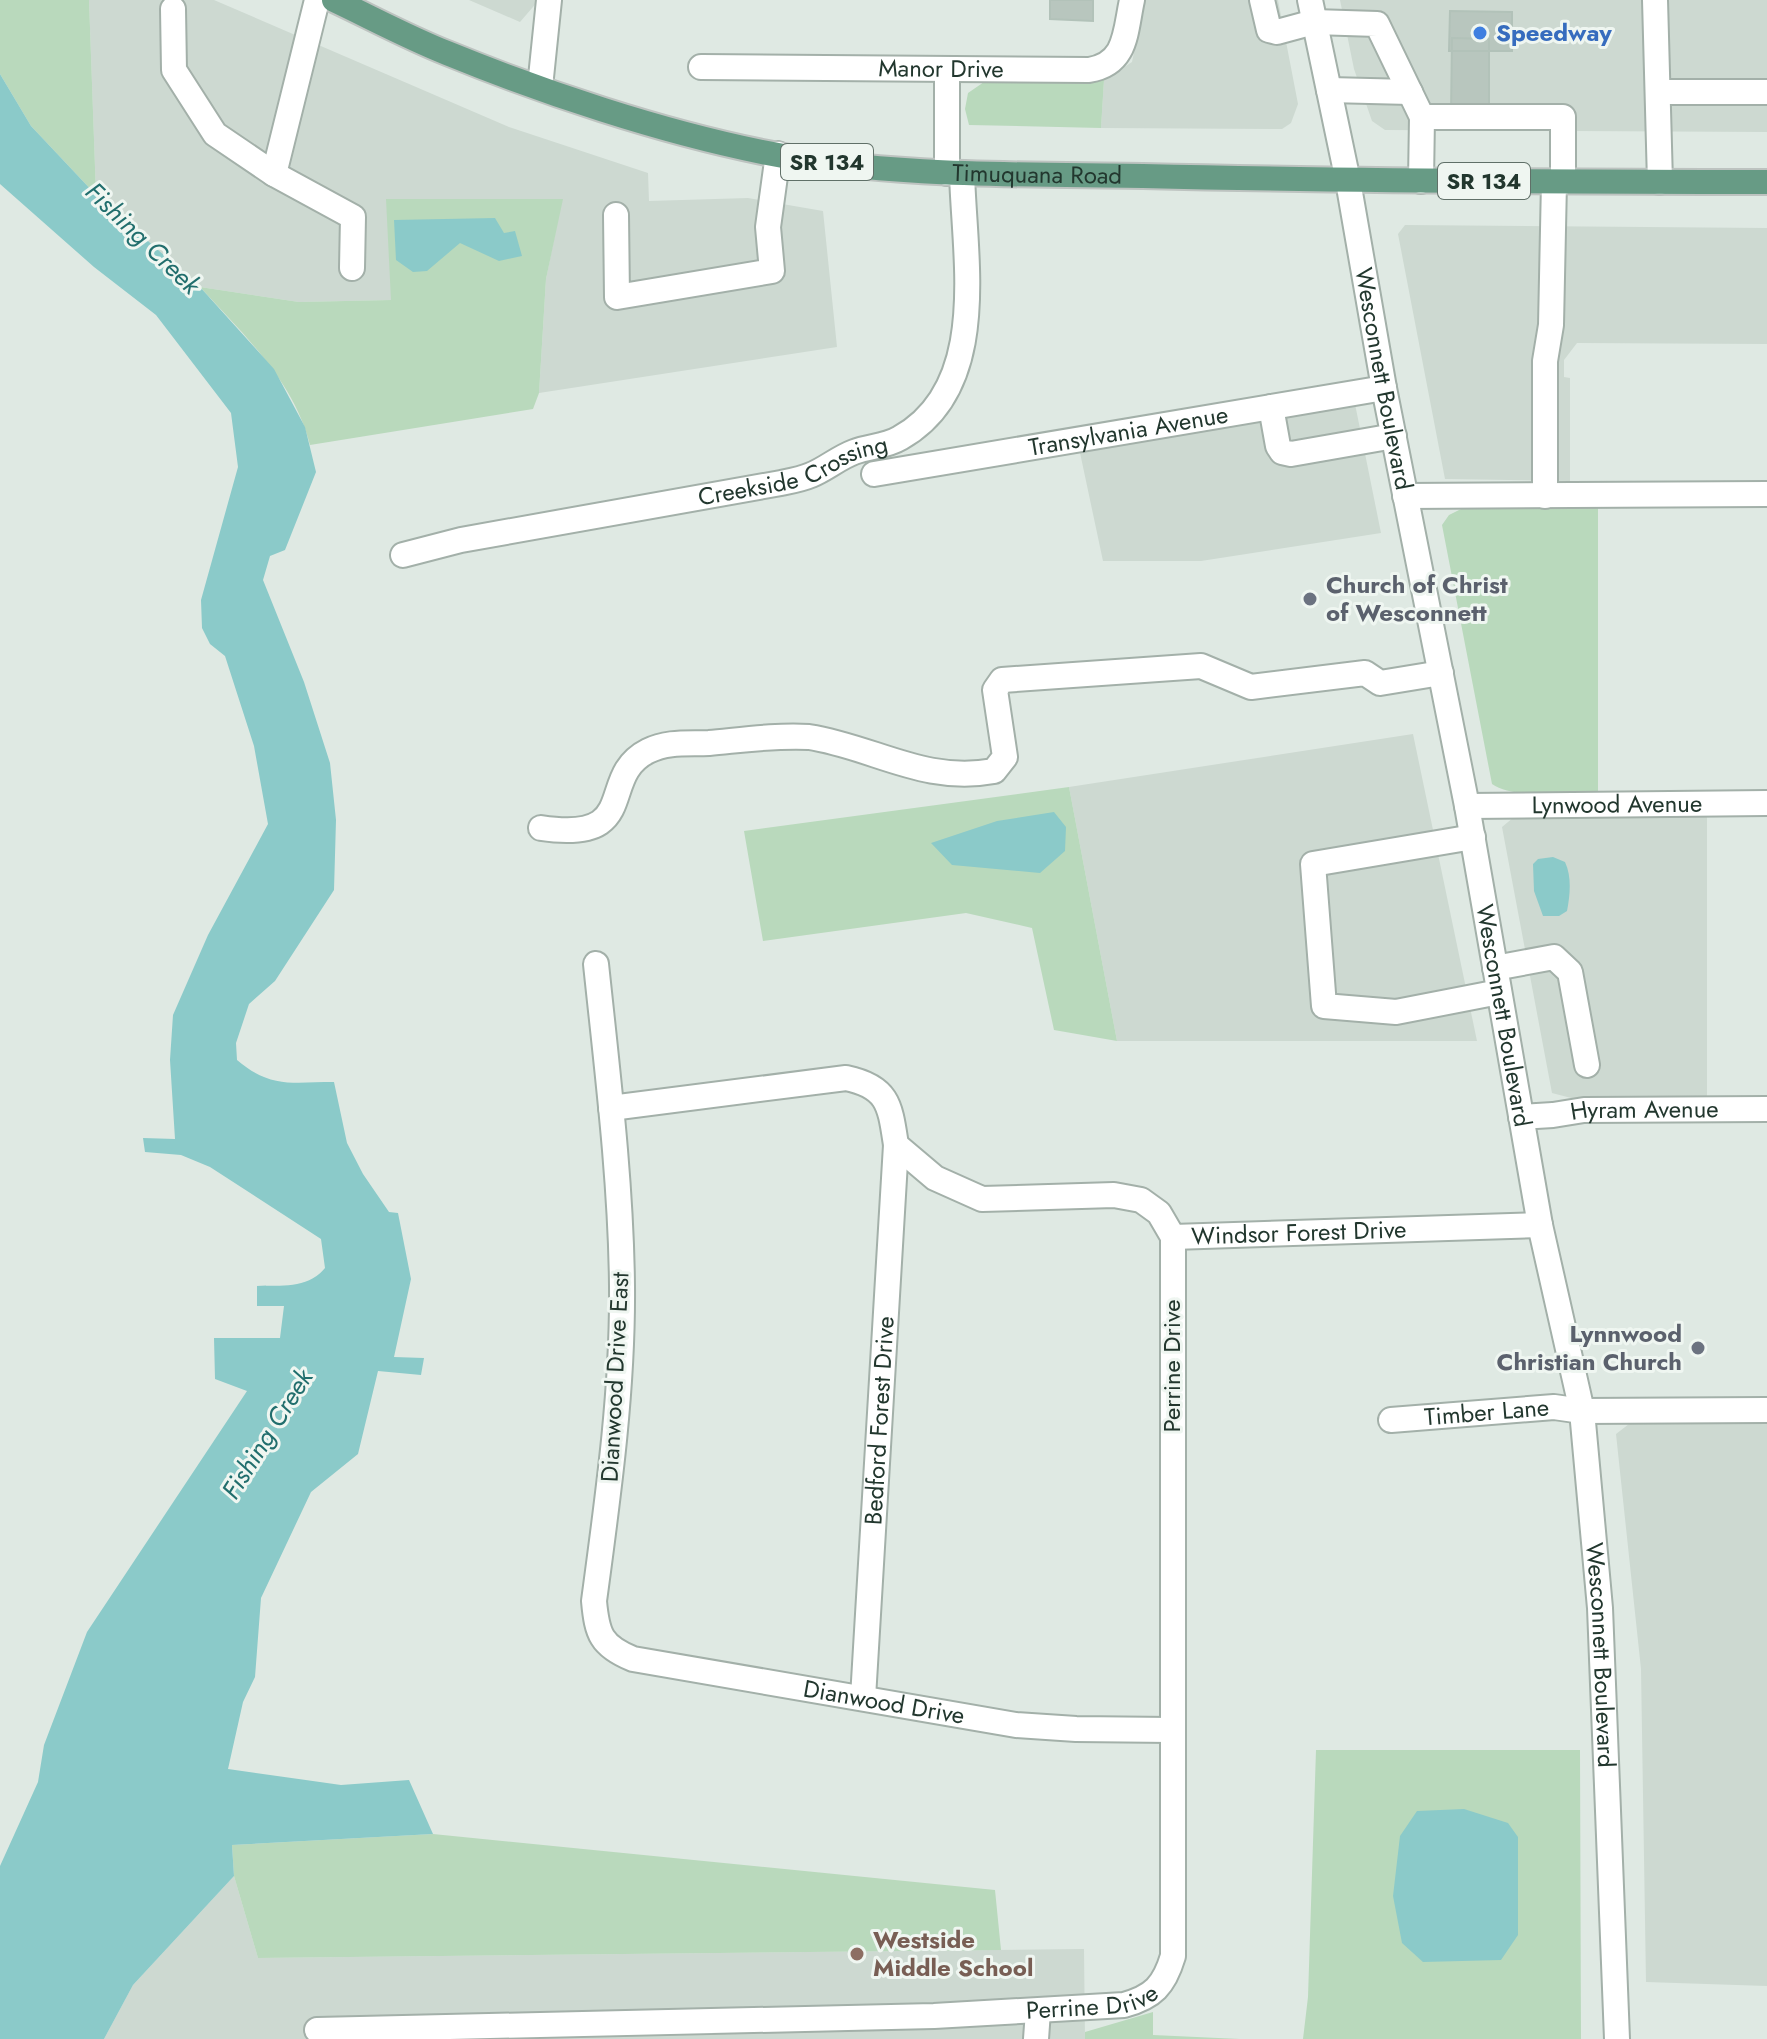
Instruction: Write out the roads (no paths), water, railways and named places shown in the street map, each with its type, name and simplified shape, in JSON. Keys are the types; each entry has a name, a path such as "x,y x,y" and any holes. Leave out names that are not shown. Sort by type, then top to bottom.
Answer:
{"main road":[{"name":"Timuquana Road","path":"334,0 446,53 540,87 680,132 778,154 836,163 954,173 1348,181 1767,182"}],"street":[{"path":"274,174 317,0"},
{"path":"540,87 549,0"},
{"name":"Manor Drive","path":"701,67 1103,68 1117,57 1132,0"},
{"path":"1262,0 1269,30 1277,32 1312,11 1377,24 1422,117 1421,181"},
{"path":"1655,0 1660,182"},
{"path":"173,9 174,70 215,134 274,174 353,217 352,268"},
{"name":"Wesconnett Boulevard","path":"1312,11 1348,181 1384,388 1473,837 1540,1225 1582,1411 1600,1608 1617,2039"},
{"name":"Creekside Crossing","path":"403,555 461,540 781,483 811,475 836,460 884,445 912,430 934,409 952,379 962,350 968,316 947,70"},
{"path":"1329,90 1410,92"},
{"path":"1658,92 1767,92"},
{"path":"1422,117 1563,117 1551,325 1545,361 1545,496"},
{"path":"616,215 617,297 772,271 768,227 778,154"},
{"name":"Transylvania Avenue","path":"874,474 1384,388"},
{"path":"1271,407 1278,446 1282,452 1291,454 1394,436"},
{"path":"1405,496 1767,494"},
{"path":"541,828 582,829 602,823 612,809 633,762 648,751 672,743 809,737 935,772 972,775 994,771 1005,757 995,690 1002,680 1201,666 1251,687 1365,673 1380,683 1441,673"},
{"name":"Lynwood Avenue","path":"1467,806 1767,803"},
{"path":"1473,837 1313,864 1324,1006 1396,1012 1497,980 1554,957 1570,972 1587,1065"},
{"name":"Dianwood Drive East","path":"596,964 611,1108 622,1286 614,1459 594,1601 596,1624 604,1642"},
{"path":"611,1108 846,1078 863,1082 883,1097 890,1107 896,1145"},
{"name":"Hyram Avenue","path":"1521,1117 1584,1110 1767,1109"},
{"name":"Windsor Forest Drive","path":"896,1145 935,1178 982,1199 1114,1195 1141,1200 1159,1213 1173,1237 1540,1225"},
{"name":"Bedford Forest Drive","path":"863,1698 896,1145"},
{"name":"Perrine Drive","path":"317,2030 1038,2011 1124,2005 1145,1999 1167,1978 1173,1956 1173,1237"},
{"name":"Timber Lane","path":"1391,1420 1554,1407 1582,1411 1767,1410"},
{"name":"Dianwood Drive","path":"604,1642 633,1659 1016,1725 1171,1730"},
{"path":"1036,2039 1038,2011"}],"water":[{"name":"Fishing Creek","path":"0,74 31,126 96,195 200,287 274,369 305,427 316,472 285,550 270,556 263,580 304,682 330,763 336,820 334,890 275,981 249,1004 236,1043 237,1060 272,1080 334,1082 347,1143 363,1174 389,1212 398,1213 411,1279 394,1357 424,1358 421,1375 378,1371 358,1454 311,1492 261,1598 255,1677 243,1702 228,1769 341,1785 409,1780 433,1834 232,1845 234,1876 133,1985 104,2039 0,2039 0,1866 38,1782 44,1745 87,1632 247,1391 215,1379 214,1338 280,1338 284,1306 257,1306 257,1286 303,1283 325,1268 321,1239 210,1167 181,1155 145,1152 143,1138 175,1139 170,1060 173,1015 208,935 268,824 254,746 225,656 210,644 202,628 201,600 238,467 231,413 156,315 94,267 0,184"},
{"path":"495,218 504,233 515,231 522,256 499,261 460,243 427,271 413,272 396,260 394,220"},
{"path":"1054,812 1066,827 1065,851 1040,873 952,865 931,843 997,821"},
{"path":"1553,857 1565,862 1569,874 1567,911 1559,916 1543,916 1534,891 1533,864 1538,859"},
{"path":"1464,1809 1508,1823 1518,1837 1518,1935 1501,1960 1423,1962 1402,1943 1393,1896 1400,1836 1417,1811"}],"place":[{"name":"Speedway","path":"1480,33"},
{"name":"Church of Christ of Wesconnett","path":"1310,599"},
{"name":"Lynnwood Christian Church","path":"1698,1348"},
{"name":"Westside Middle School","path":"857,1954"}]}
